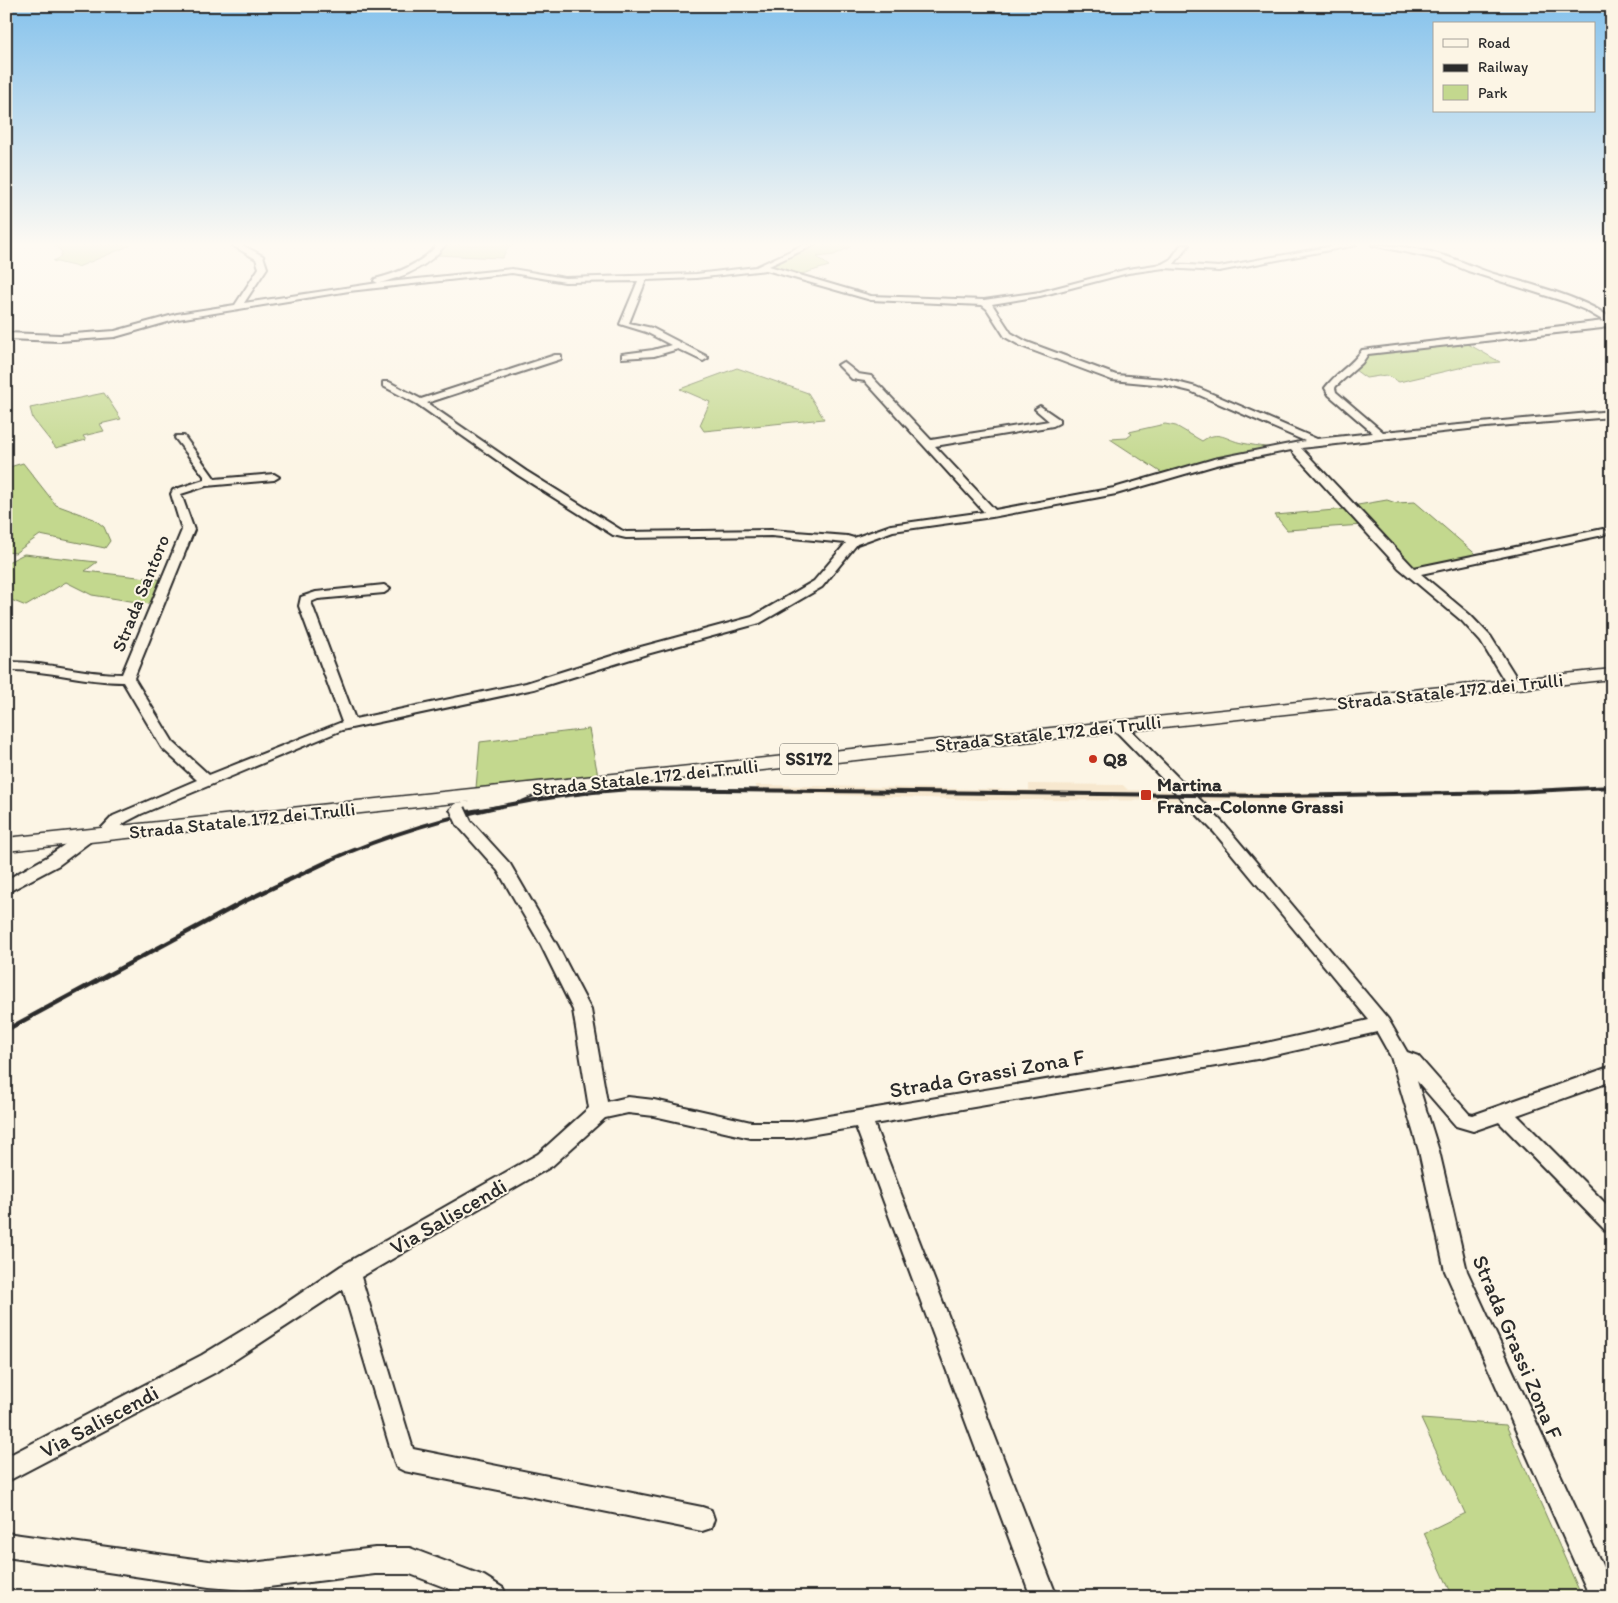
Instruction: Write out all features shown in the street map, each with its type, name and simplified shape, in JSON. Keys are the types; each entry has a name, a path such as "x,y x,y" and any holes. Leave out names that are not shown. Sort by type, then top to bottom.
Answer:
{"main road":[{"name":"Strada Statale 172 dei Trulli","path":"6,845 1612,674"}],"street":[{"path":"6,336 60,338 116,334 170,320"},
{"path":"626,320 624,324 642,328 703,358"},
{"path":"998,320 1008,335 1024,344 1114,378 1165,382 1193,389 1316,442"},
{"path":"1381,435 1332,393 1330,388 1349,368 1358,362 1365,352 1592,326 1610,322 1609,320"},
{"path":"625,356 654,353 677,346"},
{"path":"420,402 558,358"},
{"path":"843,365 855,377 868,378 992,514"},
{"path":"386,384 420,402 610,530 622,534 772,533 848,539 853,542"},
{"path":"928,444 1054,423 1053,418 1040,409"},
{"path":"6,886 53,861 130,814 299,742 350,724 529,686 642,651 756,620 818,584 853,542 891,528 992,514 1116,491 1214,462 1316,442 1486,424 1612,414"},
{"path":"180,438 209,476 210,482"},
{"path":"1293,446 1403,565 1466,618 1486,640 1514,685"},
{"name":"Strada Santoro","path":"208,782 167,745 127,678 188,530 177,492 188,487 210,482 274,477"},
{"path":"1413,572 1609,533"},
{"path":"350,724 305,606 305,600 316,596 384,589"},
{"path":"6,666 34,667 81,676 127,678"},
{"name":"Strada Grassi Zona F","path":"1118,726 1167,772 1220,828 1382,1024 1400,1057 1429,1151 1456,1271 1603,1597"},
{"path":"538,788 512,799 462,806 461,816 504,868 549,945 582,1010 599,1111"},
{"name":"Strada Grassi Zona F","path":"599,1111 628,1105 654,1108 751,1130 792,1130 1257,1052 1382,1024"},
{"path":"1400,1057 1411,1061 1455,1113 1463,1120 1472,1123 1612,1073"},
{"name":"Via Saliscendi","path":"6,1470 210,1363 284,1317 349,1273 545,1160 599,1111"},
{"path":"1502,1112 1612,1224"},
{"path":"862,1118 1044,1597"},
{"path":"349,1273 404,1460 702,1519"},
{"path":"6,1545 208,1574 244,1577 376,1561 410,1561 475,1585 494,1597"}],"shaded area":[{"path":"1029,784 1123,785 1128,790 1311,793 1320,801 981,800 757,792 756,785 1029,790"}],"green space":[{"path":"1468,344 1500,362 1472,365 1399,382 1386,375 1366,378 1355,370 1370,354"},
{"path":"737,368 808,393 824,419 704,431 700,425 710,402 680,389"},
{"path":"104,393 121,419 100,424 104,431 83,436 86,440 56,448 33,419 30,408"},
{"path":"1165,424 1176,426 1202,441 1213,436 1222,436 1236,442 1274,448 1165,475 1110,439 1127,438 1132,434 1129,432"},
{"path":"23,463 56,505 94,519 104,527 110,541 105,548 40,535 15,553 6,552 6,468"},
{"path":"1387,500 1396,503 1415,502 1479,557 1412,569 1363,525 1287,530 1275,515 1347,509 1352,506"},
{"path":"24,554 97,562 85,571 165,580 156,605 92,595 66,582 26,606 6,598 6,563"},
{"path":"589,729 598,776 476,788 480,742"},
{"path":"1421,1419 1506,1425 1582,1597 1453,1597 1424,1533 1465,1513"}],"railway":[{"path":"328,861 401,833 476,811 552,797 630,789 1279,796 1513,792 1612,787"},
{"path":"6,1030 245,901 331,860"}],"place":[{"name":"Q8","path":"1093,759"},
{"name":"Martina Franca-Colonne Grassi","path":"1146,795"}]}
